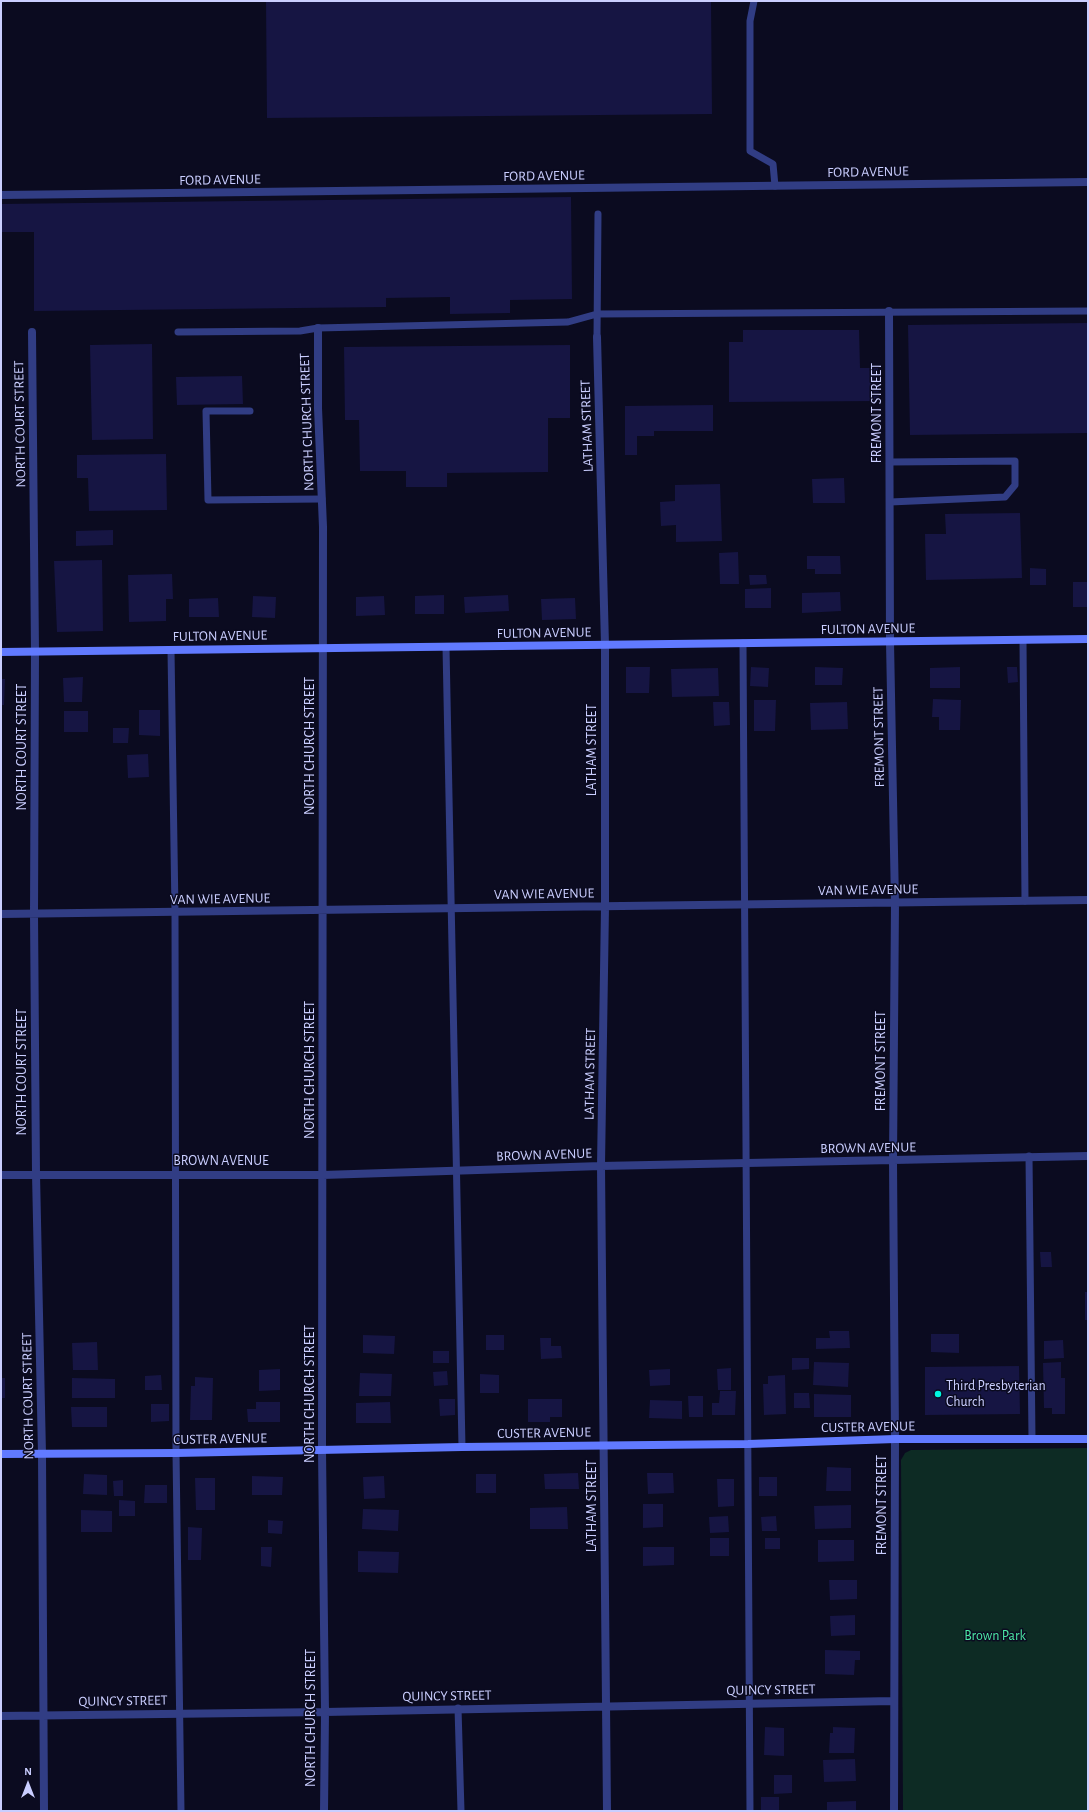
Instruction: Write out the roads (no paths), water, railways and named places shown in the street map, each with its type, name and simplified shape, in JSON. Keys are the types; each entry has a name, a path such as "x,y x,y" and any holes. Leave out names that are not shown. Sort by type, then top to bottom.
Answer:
{"street":[{"name":"FORD AVENUE","path":"1,196 1088,182"},
{"name":"FREMONT STREET","path":"889,312 890,642 895,903 893,1160 895,1439 893,1701 894,1811"},
{"name":"NORTH CHURCH STREET","path":"318,328 318,408 322,499 323,648 322,1450 325,1712 324,1811"},
{"name":"NORTH COURT STREET","path":"32,332 35,652 34,914 36,1174 42,1454 44,1811"},
{"name":"LATHAM STREET","path":"597,337 605,645 605,907 601,1166 605,1445 605,1706 607,1811"},
{"name":"FULTON AVENUE","path":"1,652 1088,639"},
{"name":"VAN WIE AVENUE","path":"1,914 1088,900"},
{"name":"BROWN AVENUE","path":"1,1175 323,1175 456,1172 601,1166 746,1164 1029,1156 1088,1156"},
{"name":"CUSTER AVENUE","path":"1,1454 176,1453 462,1447 748,1444 895,1439 1088,1439"},
{"name":"QUINCY STREET","path":"1,1716 325,1712 458,1708 893,1701"}],"lane":[{"path":"754,1 750,21 750,151 773,164 776,186"},
{"path":"597,337 598,214"},
{"path":"178,332 300,331 318,328 568,322 597,314 1088,311"},
{"path":"250,411 206,411 208,500 322,499"},
{"path":"890,462 1015,460 1015,485 1005,497 890,502"},
{"path":"1023,640 1026,901"},
{"path":"743,643 750,1811"},
{"path":"446,647 462,1447"},
{"path":"171,650 175,912 176,1453 181,1811"},
{"path":"1029,1156 1032,1439"},
{"path":"458,1708 461,1811"}],"place":[{"name":"Third Presbyterian Church","path":"938,1394"}],"park label":[{"name":"Brown Park","path":"995,1636"}]}
